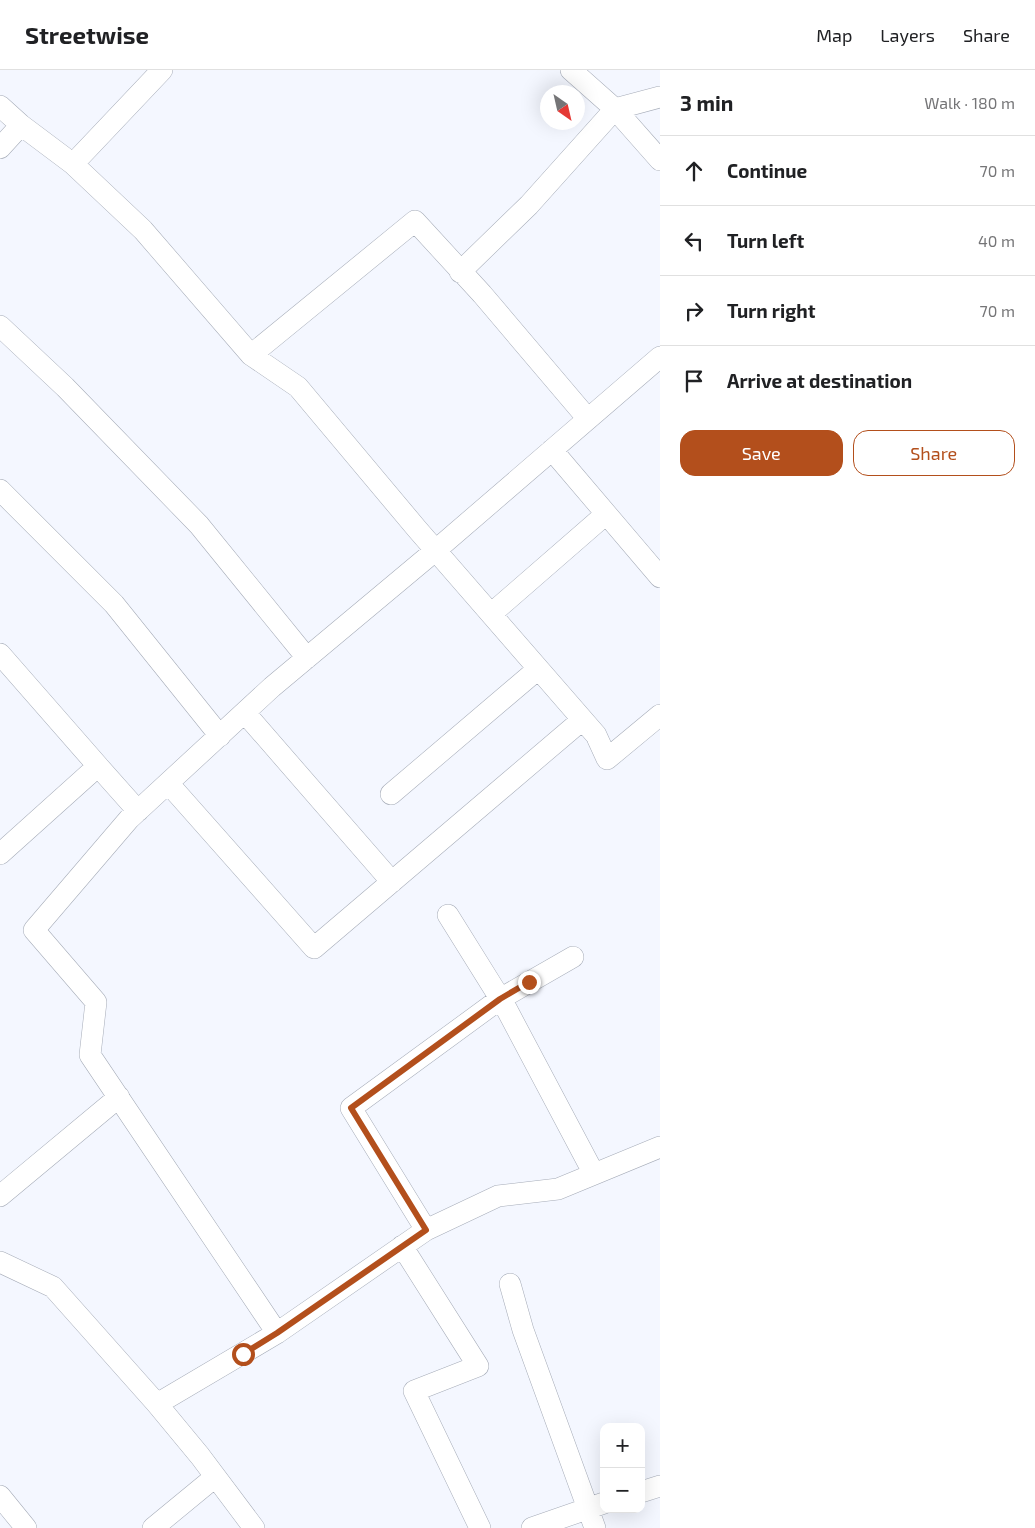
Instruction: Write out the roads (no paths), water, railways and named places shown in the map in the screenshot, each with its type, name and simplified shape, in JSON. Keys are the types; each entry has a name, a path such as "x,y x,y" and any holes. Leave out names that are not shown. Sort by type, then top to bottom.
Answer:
{"street":[{"path":"73,164 162,70"},
{"path":"571,70 615,109 660,160"},
{"path":"460,272 529,205 615,109 660,97"},
{"path":"0,106 73,164 143,230 251,355 298,386 436,550 596,735 607,759 660,714"},
{"path":"0,148 22,125"},
{"path":"251,355 415,221 482,294 588,419"},
{"path":"0,326 65,387 198,525 307,658"},
{"path":"277,1333 90,1054 96,1002 34,930 138,811 245,713 588,419 658,365"},
{"path":"552,450 660,577"},
{"path":"0,490 114,604 220,736"},
{"path":"491,614 606,514"},
{"path":"0,654 138,811"},
{"path":"391,794 538,669"},
{"path":"245,713 392,882"},
{"path":"168,783 314,948 582,720"},
{"path":"0,854 98,766"},
{"path":"448,915 500,999 594,1174"},
{"path":"426,1230 351,1108 500,999 573,958"},
{"path":"0,1196 119,1098"},
{"path":"157,1404 277,1333 426,1230 498,1196 558,1189 660,1147"},
{"path":"402,1246 478,1366 414,1391 480,1528"},
{"path":"0,1262 54,1287 157,1404 200,1456 254,1528"},
{"path":"510,1284 523,1330 596,1505 595,1528"},
{"path":"153,1528 215,1477"},
{"path":"645,1491 660,1486"},
{"path":"0,1496 26,1528"},
{"path":"532,1528 596,1505"}]}
